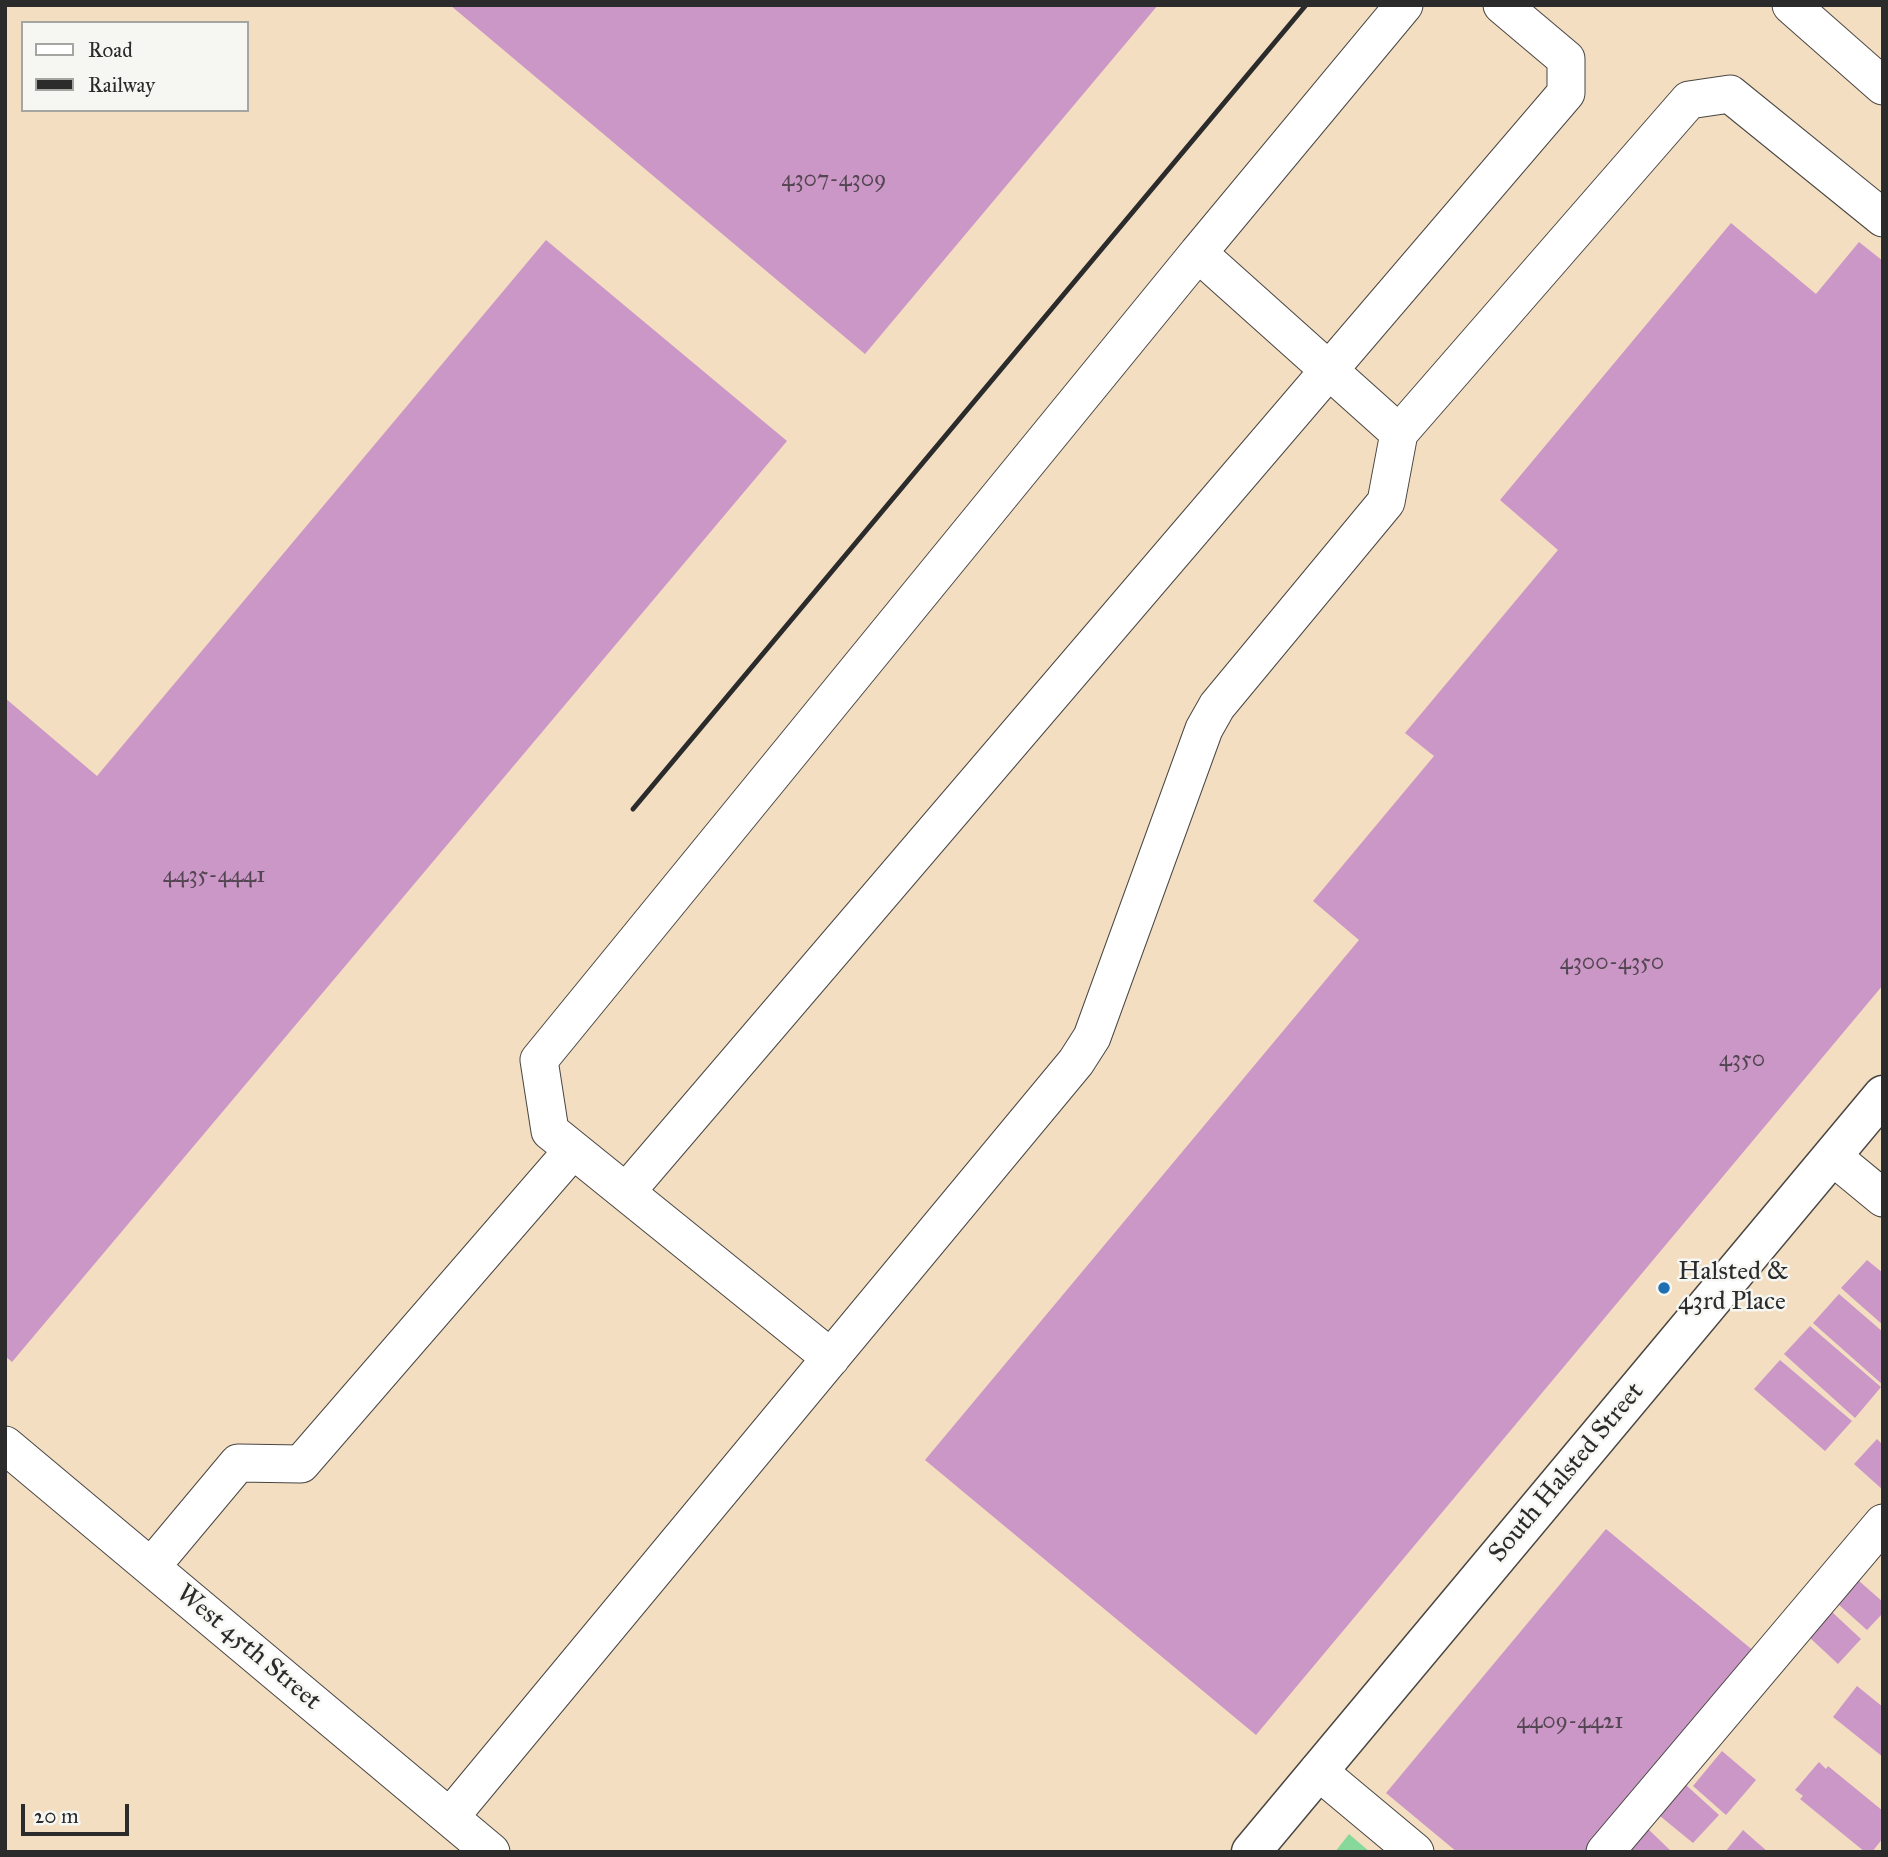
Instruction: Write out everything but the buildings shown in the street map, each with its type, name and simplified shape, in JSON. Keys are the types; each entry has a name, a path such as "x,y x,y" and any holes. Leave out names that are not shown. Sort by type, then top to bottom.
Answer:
{"main road":[{"name":"South Halsted Street","path":"1251,1852 1883,1095"}],"street":[{"path":"831,1358 550,1131 539,1060 1404,5"},
{"path":"626,1192 1566,93 1566,60 1502,5"},
{"path":"1791,5 1883,86"},
{"path":"450,1817 1076,1062 1086,1045 1204,729 1217,706 1386,502 1399,433 1689,100 1730,94 1883,218"},
{"path":"1198,253 1399,433"},
{"path":"151,1567 238,1463 301,1464 573,1150"},
{"path":"1832,1156 1883,1198"},
{"name":"West 45th Street","path":"5,1445 491,1852"},
{"path":"1605,1852 1883,1523"},
{"path":"1318,1771 1415,1852"}],"green space":[{"path":"1349,1834 1370,1852 1335,1852"}],"railway":[{"path":"633,809 1306,5"}],"place":[{"name":"Halsted & 43rd Place","path":"1664,1288"}]}
